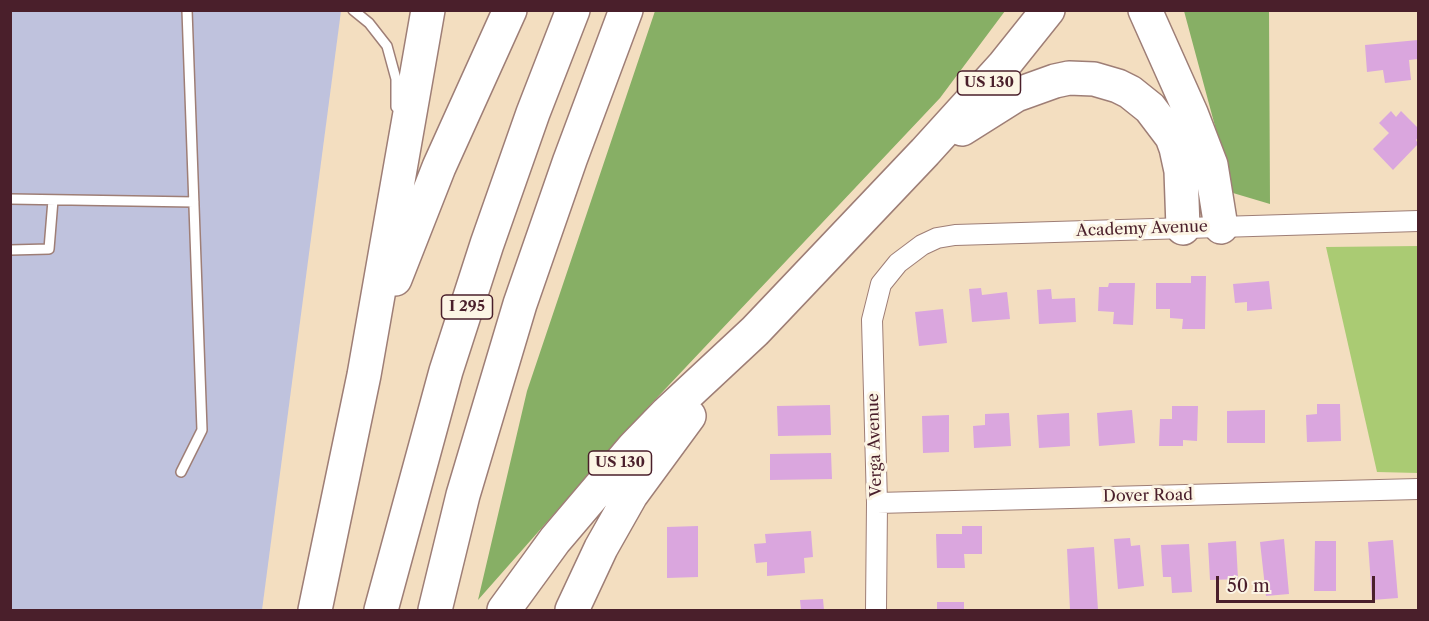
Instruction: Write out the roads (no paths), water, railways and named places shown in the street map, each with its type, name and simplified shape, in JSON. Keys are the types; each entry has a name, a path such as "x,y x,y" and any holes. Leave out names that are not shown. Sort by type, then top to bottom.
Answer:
{"highway":[{"path":"315,610 364,375 428,10"},
{"path":"364,375 415,225 510,10"},
{"name":"I 295","path":"381,610 408,505 450,361 533,113 573,10"},
{"name":"I 295","path":"435,610 463,495 520,304 570,160 626,10"},
{"name":"US 130","path":"504,610 555,540 634,447 755,331 925,152 1004,65 1048,10"},
{"path":"1145,10 1191,113 1211,165 1221,227"},
{"path":"925,152 1004,102 1029,89 1069,78 1106,82 1130,92 1141,100 1158,116 1172,138 1181,171 1183,228"},
{"path":"572,610 601,548 631,495 669,441 755,331"}],"street":[{"name":"Academy Avenue","path":"882,282 898,263 922,245 937,238 955,235 1419,220"},
{"name":"Verga Avenue","path":"876,610 877,502 872,320 882,282"},
{"name":"Dover Road","path":"877,502 1419,489"}],"lane":[{"path":"181,472 202,430 187,10"},
{"path":"353,10 369,23 387,46 396,79 396,112"},
{"path":"394,194 396,135"},
{"path":"10,199 194,202"},
{"path":"10,250 48,249 53,200"}]}
